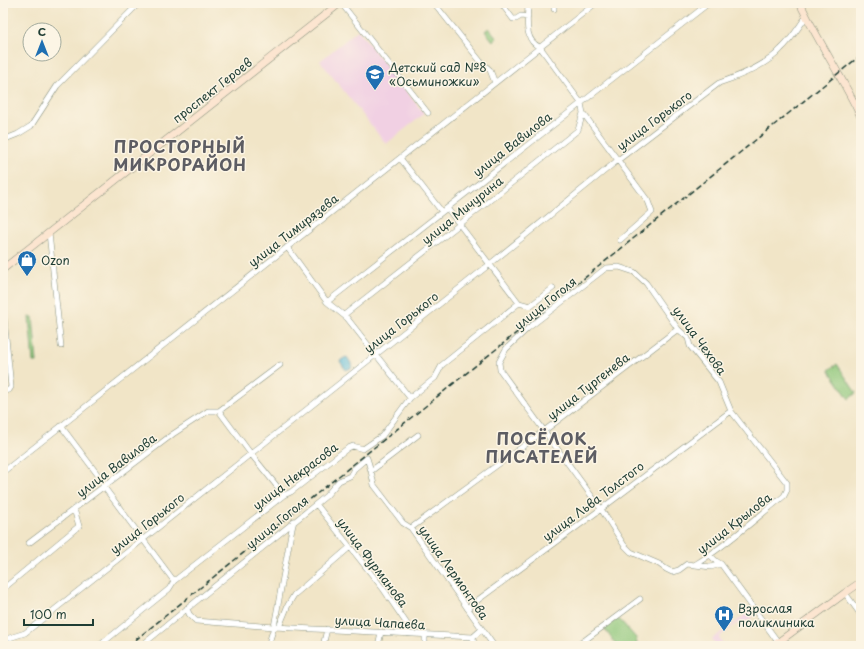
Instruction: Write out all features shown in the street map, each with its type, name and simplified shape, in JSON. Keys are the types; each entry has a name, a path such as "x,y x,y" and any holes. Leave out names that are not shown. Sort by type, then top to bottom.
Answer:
{"street":[{"path":"3,140 18,134 31,126 57,86 139,3"},
{"path":"340,3 428,113"},
{"name":"проспект Героев","path":"3,270 340,3"},
{"path":"434,3 481,62 490,70 495,83"},
{"path":"501,3 513,19 521,16 528,17"},
{"path":"528,3 528,33 530,40 535,45 540,47 581,103 583,113 648,200 652,212 620,240"},
{"path":"554,3 554,9"},
{"name":"улица Тимирязева","path":"3,472 596,3"},
{"name":"улица Вавилова","path":"327,302 709,3"},
{"path":"800,3 806,17 861,118"},
{"name":"улица Горького","path":"3,640 24,633 490,264 618,160 719,83 738,77 768,61 781,50 806,17"},
{"name":"улица Мичурина","path":"344,315 578,130 583,113"},
{"path":"400,158 442,212"},
{"path":"448,208 519,303 530,306 553,288"},
{"path":"49,233 61,346"},
{"path":"287,247 327,302 347,318 410,398"},
{"name":"улица Чехова","path":"619,267 634,272 646,283 678,329 688,338 690,346 719,382 731,411 787,483 787,490 784,496"},
{"name":"улица Гоголя","path":"544,431 500,370 500,362 506,350 527,329 606,268 619,267"},
{"name":"улица Некрасова","path":"99,646 169,589 174,581 284,495 291,492 348,448 353,446 363,450 382,436 410,398 435,378 442,365 519,303"},
{"path":"3,308 4,338 11,388 3,391"},
{"name":"улица Тургенева","path":"411,528 544,431 678,329"},
{"path":"280,365 219,411 284,495"},
{"path":"3,372 9,371"},
{"name":"улица Вавилова","path":"29,543 173,434 208,411 219,411"},
{"name":"улица Льва Толстого","path":"467,608 731,411"},
{"path":"61,426 174,581"},
{"path":"544,431 601,509 624,545 631,552 659,564 672,572 679,570 687,564 711,567 721,564"},
{"path":"371,471 418,435"},
{"name":"улица Гоголя","path":"141,646 326,496 339,481 350,476 354,469 367,458 371,471"},
{"name":"улица Лермонтова","path":"371,471 374,485 403,523 411,528 494,646"},
{"name":"улица Крылова","path":"696,564 710,555 784,496"},
{"name":"улица Фурманова","path":"316,504 384,590 407,624 408,634"},
{"path":"3,589 79,526 74,510"},
{"path":"277,627 291,532 294,521"},
{"path":"268,646 294,595 350,547"},
{"path":"710,555 721,564 776,644 861,582"},
{"path":"844,593 861,615"},
{"path":"576,646 640,599"},
{"name":"улица Чапаева","path":"186,608 188,614 196,621 277,627 473,637"},
{"path":"323,646 327,629"},
{"path":"474,646 473,637 482,629"},
{"path":"378,646 381,632"},
{"path":"425,635 425,646"}],"shaded area":[{"name":"Детский сад №8 «Осьминожки»","path":"358,30 424,114 386,144 320,61"},
{"name":"Взрослая поликлиника","path":"748,610 753,617 740,626 737,623 719,637 723,644 716,646 712,639 744,616 743,614"}],"green space":[{"path":"489,28 497,38 493,41 485,31"},
{"path":"29,317 33,317 37,362 33,362"},
{"path":"837,364 856,393 849,399 829,370"},
{"path":"616,619 620,620 636,638 637,644 634,646 617,646 604,628"}],"water":[{"path":"347,357 352,368 346,370 340,361"}],"railway":[{"path":"128,646 861,55"}],"place":[{"name":"Детский сад №8 «Осьминожки»","path":"375,91"},
{"name":"Ozon","path":"27,277"},
{"name":"Взрослая поликлиника","path":"724,632"}],"district":[{"name":"ПРОСТОРНЫЙ МИКРОРАЙОН","path":"180,155"},
{"name":"ПОСЁЛОК ПИСАТЕЛЕЙ","path":"542,447"}]}
